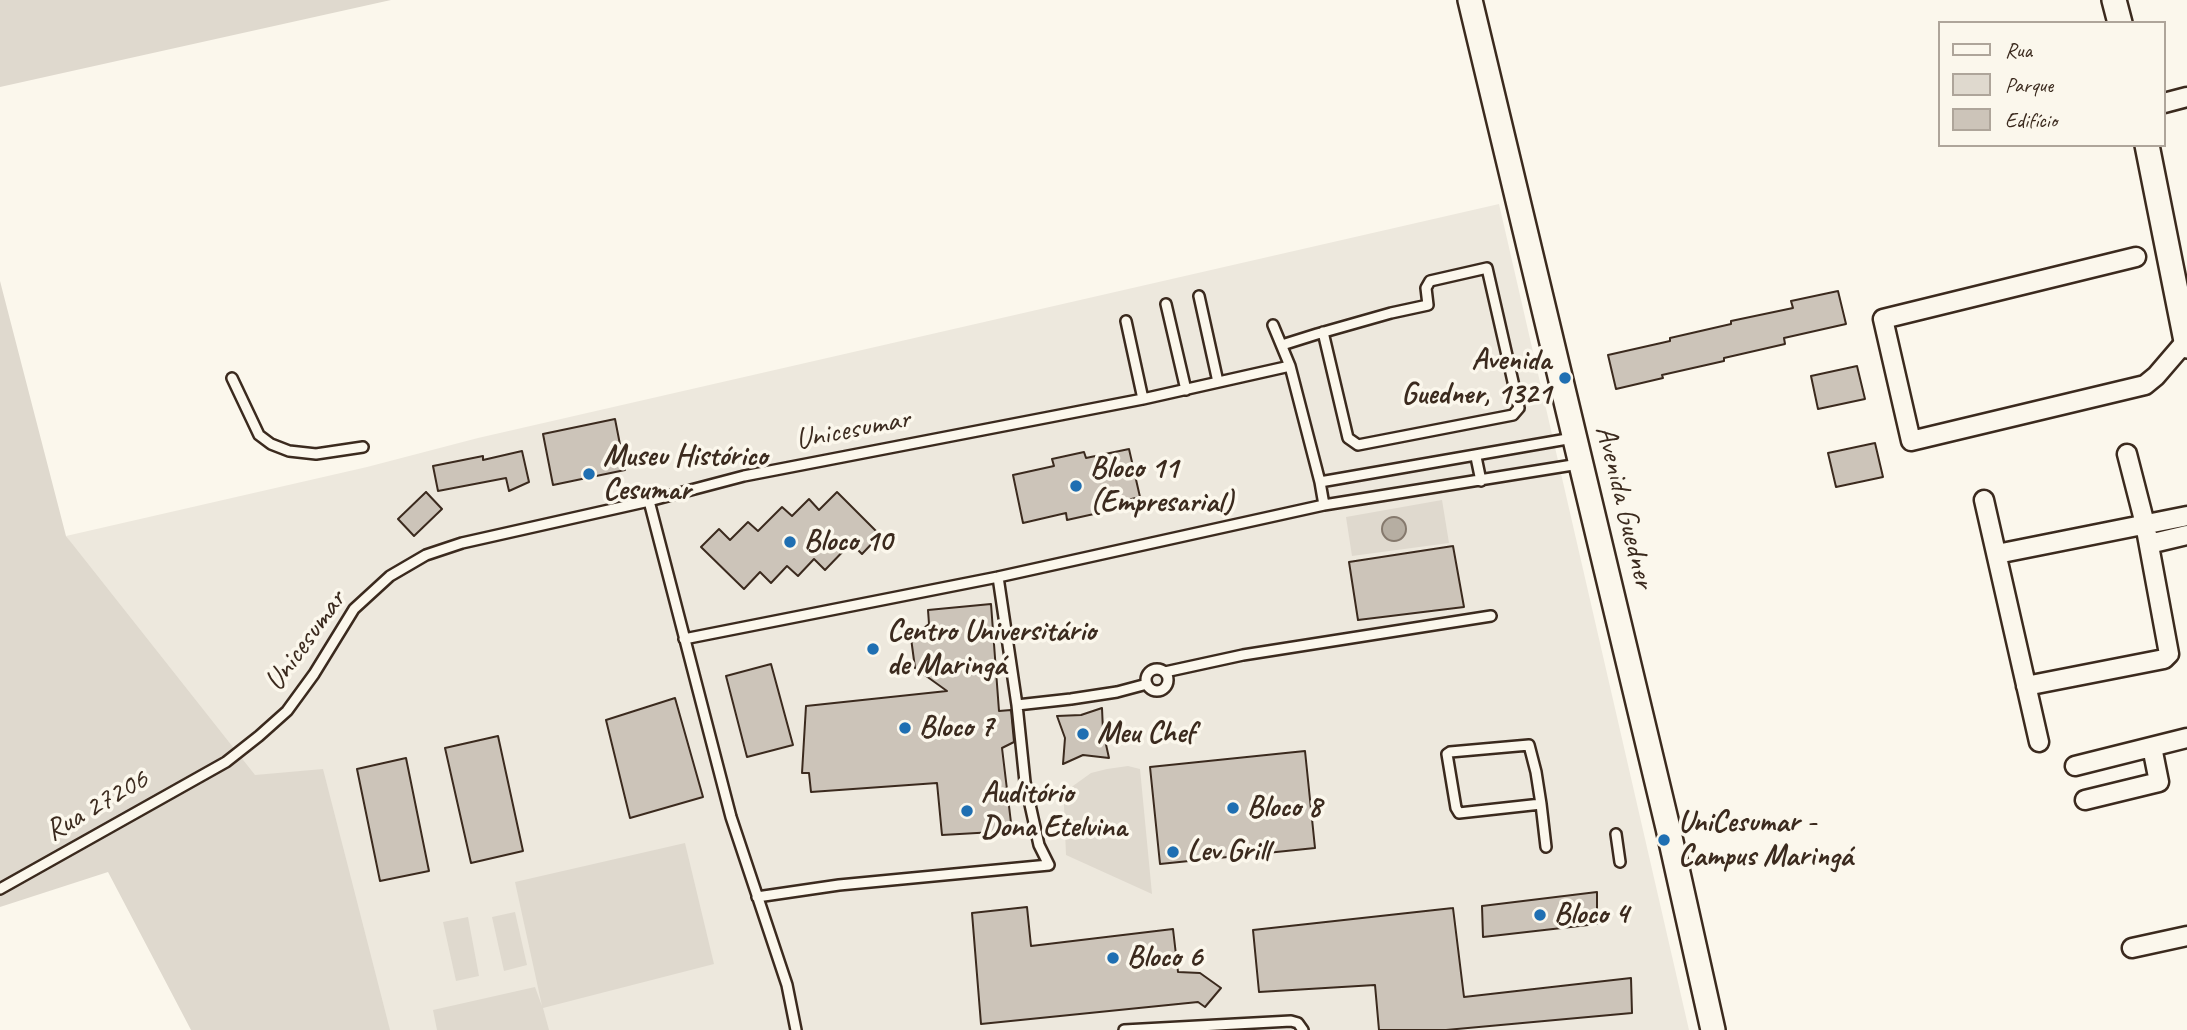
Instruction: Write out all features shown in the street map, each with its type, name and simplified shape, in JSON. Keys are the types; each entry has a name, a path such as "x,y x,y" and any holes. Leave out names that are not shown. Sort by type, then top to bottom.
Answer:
{"street":[{"name":"Avenida Guedner","path":"1470,0 1668,828 1713,1030"},
{"path":"2114,0 2119,21"},
{"path":"2166,102 2187,97"},
{"path":"2136,257 1883,319 1911,441 2132,390 2145,385 2156,376 2186,344 2147,147"},
{"path":"2026,686 2168,657 2170,652 2145,524 2127,454"},
{"path":"1984,500 2039,742"},
{"path":"1997,554 2187,516"},
{"path":"2149,544 2187,536"},
{"path":"2075,766 2187,738"},
{"path":"2085,800 2159,782 2152,747"},
{"path":"2132,948 2187,936"}],"lane":[{"path":"1282,345 1322,332 1428,305 1426,288 1430,281 1487,268 1519,408 1513,415 1358,445 1348,438 1322,332"},
{"path":"1199,296 1218,382"},
{"path":"1166,304 1186,390"},
{"path":"1126,320 1143,399"},
{"path":"1273,325 1290,366 1324,505"},
{"name":"Unicesumar","path":"222,764 287,711 314,674 354,609 390,576 426,555 462,543 744,476 1143,399 1290,366"},
{"path":"232,379 260,435 271,444 289,451 316,454 363,447"},
{"path":"1320,482 1575,438"},
{"path":"1476,457 1480,481"},
{"path":"684,639 998,577 1324,505 1581,464"},
{"path":"649,500 731,817 788,985 796,1030"},
{"path":"757,897 839,885 1049,865 1040,845 1025,782 1017,705 998,577"},
{"path":"1147,684 1148,674 1152,671 1165,672 1243,655 1491,616"},
{"path":"1147,684 1154,690 1163,689 1168,681 1165,672"},
{"path":"1017,705 1094,696 1147,684"},
{"path":"1541,804 1459,813 1447,754 1529,745 1541,804 1546,846"},
{"name":"Rua 27206","path":"0,889 222,764"},
{"path":"1616,834 1620,862"},
{"path":"1124,1030 1292,1021 1298,1023 1303,1030"}],"shaded area":[{"name":"Centro Universitário de Maringá","path":"1499,204 1689,1030 386,1030 66,536 367,467 478,438"},
{"path":"1394,517 1403,520 1406,529 1403,538 1394,541 1385,538 1382,529 1385,520"}],"green space":[{"path":"0,0 391,0 0,87"},
{"path":"0,281 66,536 255,775 323,769 390,1030 191,1030 108,872 0,907"},
{"path":"1442,500 1449,543 1352,556 1346,517"},
{"path":"1128,766 1140,769 1152,894 1066,855 1066,791 1091,773"},
{"path":"685,843 714,964 543,1008 549,1030 437,1030 433,1010 535,987 542,1006 515,882"},
{"path":"515,912 527,965 504,971 492,917"},
{"path":"468,917 479,976 456,981 443,922"}],"building":[{"path":"1838,291 1846,324 1784,338 1785,344 1724,358 1724,361 1616,389 1608,355 1670,341 1670,338 1731,324 1731,321 1793,308 1791,301"},
{"path":"1857,366 1865,399 1818,409 1811,376"},
{"path":"615,419 625,470 553,485 543,434"},
{"path":"1875,443 1883,477 1836,487 1828,453"},
{"name":"Bloco 11 (Empresarial)","path":"1129,449 1140,497 1093,508 1094,514 1067,520 1066,513 1023,523 1013,475 1054,466 1052,459 1084,452 1086,458"},
{"path":"522,451 529,482 509,491 506,478 438,491 433,466 483,456 483,460"},
{"path":"426,492 442,509 414,536 398,519"},
{"name":"Bloco 10","path":"837,492 880,535 862,554 851,543 825,570 814,559 798,576 787,566 771,583 760,572 744,589 701,547 719,529 730,540 748,522 758,531 782,507 792,516 809,499 819,510"},
{"path":"1453,546 1464,607 1358,620 1349,562"},
{"name":"Bloco 7","path":"991,604 999,711 1011,710 1014,742 1002,748 1012,831 942,835 937,783 811,792 809,773 802,773 806,706 947,691 915,668 911,638 929,624 928,610"},
{"path":"771,664 793,745 747,757 726,676"},
{"path":"675,698 703,797 630,818 606,720"},
{"path":"1102,708 1103,731 1109,758 1083,755 1063,764 1065,738 1057,716 1081,715"},
{"path":"498,736 523,851 471,863 445,748"},
{"name":"Bloco 8","path":"1305,751 1315,848 1160,864 1150,767"},
{"path":"406,758 429,871 380,881 357,769"},
{"name":"Bloco 4","path":"1597,892 1597,924 1483,937 1482,906"},
{"name":"Bloco 6","path":"1027,907 1031,946 1173,929 1178,972 1200,973 1221,988 1205,1007 1198,1002 981,1024 972,913"},
{"path":"1453,908 1464,997 1631,978 1632,1013 1446,1030 1379,1030 1375,985 1259,992 1253,930"}],"place":[{"name":"Avenida Guedner, 1321","path":"1565,378"},
{"name":"Museu Histórico Cesumar","path":"589,474"},
{"name":"Bloco 11 (Empresarial)","path":"1076,486"},
{"name":"Bloco 10","path":"790,542"},
{"name":"Centro Universitário de Maringá","path":"873,649"},
{"name":"Bloco 7","path":"905,728"},
{"name":"Meu Chef","path":"1083,734"},
{"name":"Bloco 8","path":"1233,808"},
{"name":"Auditório Dona Etelvina","path":"967,811"},
{"name":"UniCesumar - Campus Maringá","path":"1664,840"},
{"name":"Lev Grill","path":"1173,852"},
{"name":"Bloco 4","path":"1540,915"},
{"name":"Bloco 6","path":"1113,958"}]}
